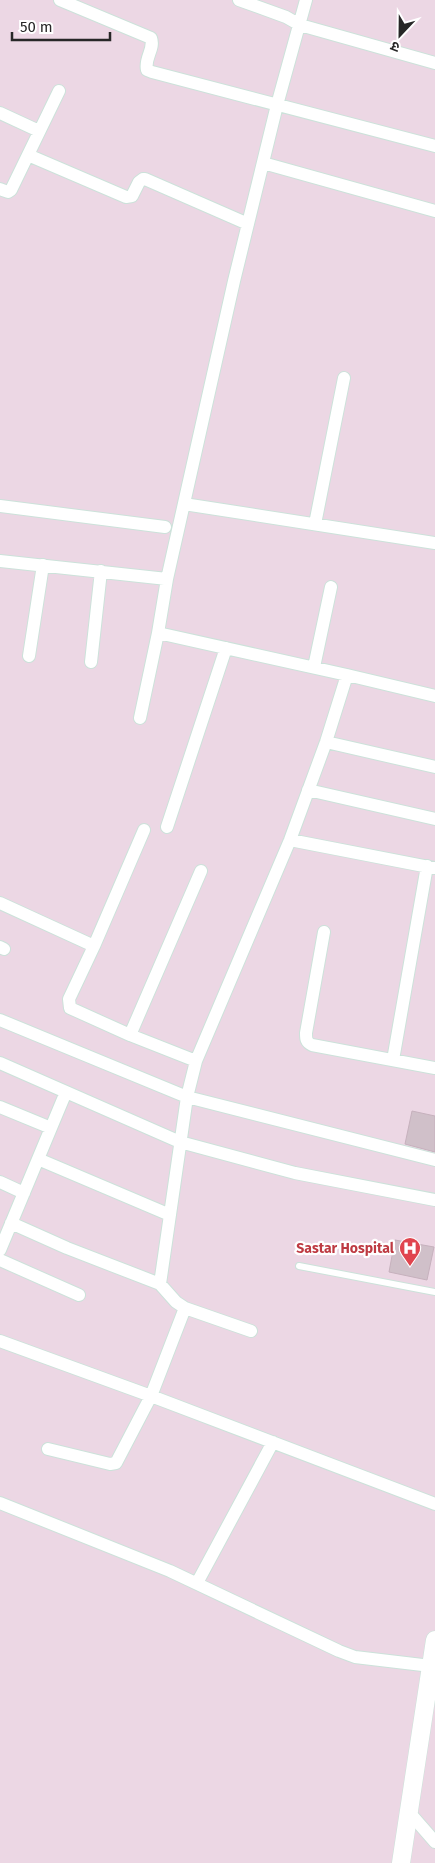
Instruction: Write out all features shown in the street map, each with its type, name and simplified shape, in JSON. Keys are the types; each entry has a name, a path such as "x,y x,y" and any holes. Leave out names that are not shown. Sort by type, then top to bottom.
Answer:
{"main road":[{"path":"401,1863 435,1640"}],"street":[{"path":"60,0 151,38 147,70 435,146"},
{"path":"239,0 286,17 300,25 435,63"},
{"path":"140,718 167,579 248,224 277,105 306,0"},
{"path":"0,189 8,192 10,190 59,92"},
{"path":"0,113 39,131"},
{"path":"28,155 126,197 132,196 142,179 146,180 248,224"},
{"path":"263,162 435,212"},
{"path":"315,524 344,378"},
{"path":"184,504 435,543"},
{"path":"0,506 165,527"},
{"path":"0,561 167,579"},
{"path":"29,656 43,565"},
{"path":"91,662 101,571"},
{"path":"314,667 331,587"},
{"path":"158,633 435,696"},
{"path":"167,827 226,648"},
{"path":"160,1284 180,1142 196,1061 290,840 326,742 347,675"},
{"path":"326,742 435,767"},
{"path":"308,790 435,819"},
{"path":"144,830 68,1003 73,1010 196,1061"},
{"path":"290,840 431,867 393,1060"},
{"path":"130,1035 201,871"},
{"path":"0,903 94,946"},
{"path":"324,932 306,1033 308,1043 312,1046 435,1068"},
{"path":"0,1020 188,1097 435,1160"},
{"path":"0,1064 180,1142 295,1173 435,1200"},
{"path":"0,1250 66,1092"},
{"path":"0,1107 51,1128"},
{"path":"38,1159 170,1215"},
{"path":"0,1182 24,1192"},
{"path":"11,1223 67,1248 160,1284 176,1302 185,1308 251,1331"},
{"path":"0,1260 79,1294"},
{"path":"48,1449 110,1464 116,1463 152,1396 185,1308"},
{"path":"0,1341 152,1396 435,1504"},
{"path":"197,1583 273,1442"},
{"path":"0,1503 170,1571 339,1651 355,1657 431,1666"},
{"path":"408,1811 435,1842"}],"lane":[{"path":"300,1266 435,1292"}],"building":[{"path":"412,1111 435,1116 435,1152 405,1144"},
{"path":"395,1240 434,1247 427,1280 389,1272"}],"place":[{"name":"Sastar Hospital","path":"410,1267"}]}
